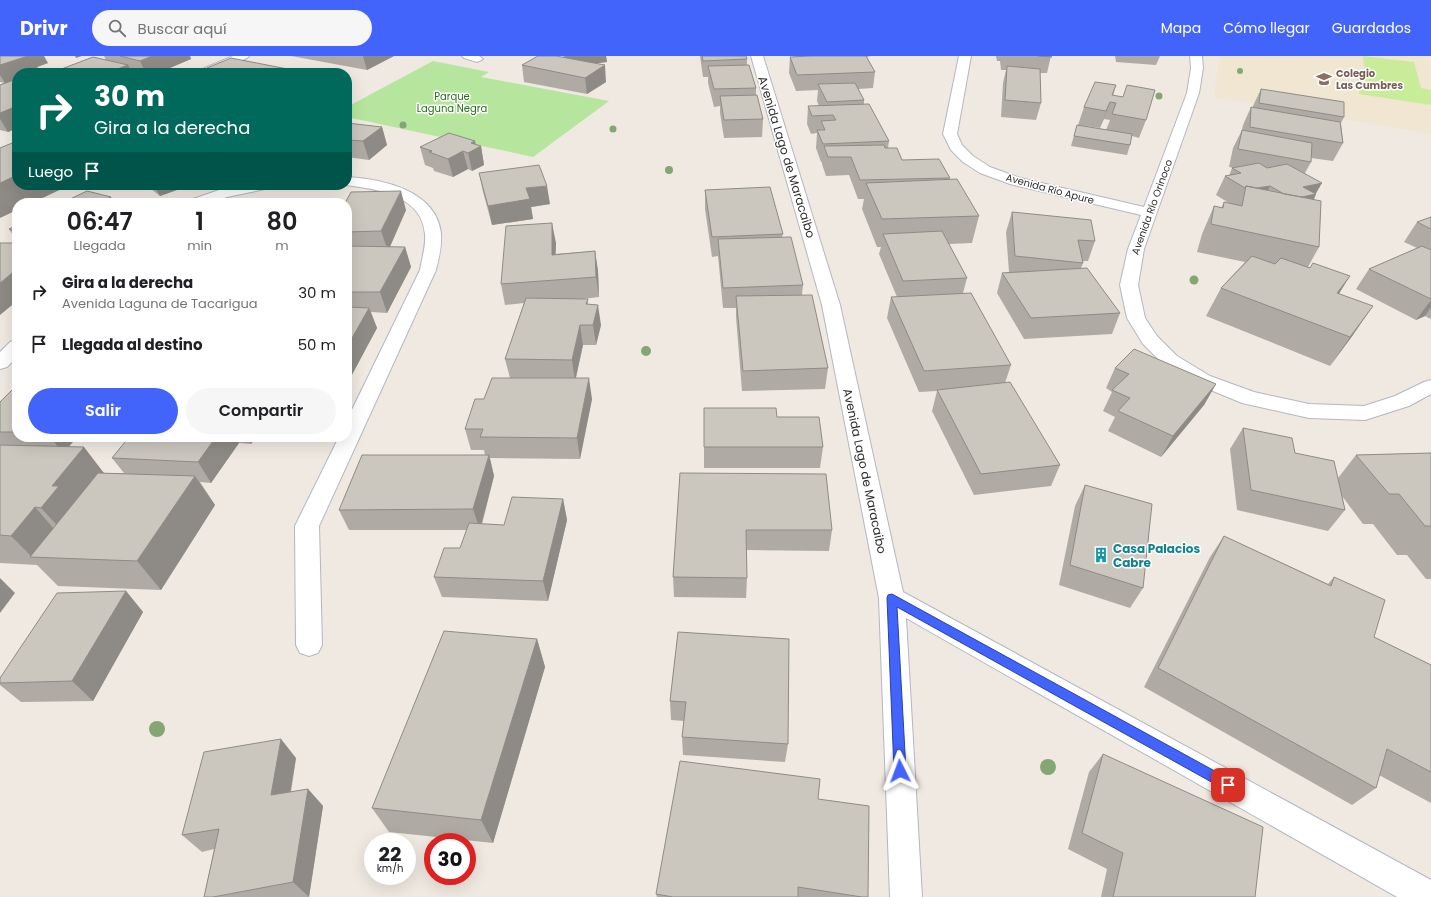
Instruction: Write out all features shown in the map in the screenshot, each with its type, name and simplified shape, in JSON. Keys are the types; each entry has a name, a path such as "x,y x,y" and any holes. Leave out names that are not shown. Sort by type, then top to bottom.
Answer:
{"street":[{"path":"214,68 243,56"},
{"name":"Avenida Lago de Maracaibo","path":"757,56 831,305 892,598 906,897"},
{"name":"Avenida Río Apure","path":"965,56 950,134 956,147 968,159 985,170 1015,181 1150,214"},
{"name":"Avenida Río Orinoco","path":"1196,56 1198,68 1193,92 1150,214 1136,249 1129,285 1136,318 1150,340 1170,360 1203,380 1249,398 1309,410 1365,413 1402,401 1431,386"},
{"path":"352,182 379,185 400,192 414,202 426,214 432,227 433,247 428,270 352,431"},
{"path":"210,198 239,190"},
{"path":"0,363 12,351"},
{"path":"310,645 307,526 347,442"},
{"path":"892,598 1429,897"}],"shaded area":[{"name":"Colegio Las Cumbres","path":"1219,56 1430,56 1431,134 1214,97"}],"green space":[{"path":"1363,56 1414,62 1421,88 1431,90 1431,105 1359,94 1357,79 1366,80"},
{"name":"Parque Laguna Negra","path":"433,61 489,72 481,77 609,101 533,157 352,118 352,104"}],"building":[{"path":"0,56 28,56 0,65"},
{"path":"120,56 152,56 140,61"},
{"path":"538,56 556,56 605,65 585,78 522,65"},
{"path":"702,56 746,56 747,59 703,61"},
{"path":"866,56 875,72 797,75 790,57"},
{"path":"93,57 128,65 120,68 64,68"},
{"path":"231,58 282,68 207,68"},
{"path":"749,65 756,88 714,89 708,66"},
{"path":"1007,66 1040,69 1041,103 1005,100"},
{"path":"12,81 12,108 0,113 0,85"},
{"path":"1095,82 1116,85 1112,95 1123,97 1127,85 1155,90 1146,120 1112,114 1116,103 1110,102 1106,111 1084,107"},
{"path":"855,83 864,100 827,102 818,84"},
{"path":"1261,89 1344,102 1344,117 1259,103"},
{"path":"757,95 763,119 724,120 720,96"},
{"path":"869,104 889,141 823,144 817,130 825,130 821,121 836,120 833,115 812,116 808,106"},
{"path":"1251,107 1340,122 1343,143 1250,127"},
{"path":"352,124 382,127 363,141 352,140"},
{"path":"1077,125 1132,134 1130,145 1074,136"},
{"path":"1242,130 1312,143 1311,162 1238,149"},
{"path":"449,133 475,141 471,143 481,146 468,153 463,151 448,159 420,147"},
{"path":"12,143 12,177 0,183 0,148"},
{"path":"884,145 885,148 897,148 902,160 939,159 950,178 860,180 851,157 828,157 824,146"},
{"path":"1259,163 1267,168 1287,164 1322,183 1303,187 1316,194 1302,197 1284,194 1270,186 1257,188 1246,186 1245,188 1225,176 1241,173 1232,168"},
{"path":"539,165 547,186 526,188 530,199 488,206 479,173"},
{"path":"957,179 979,216 882,219 866,183"},
{"path":"1246,186 1321,201 1319,247 1211,224 1214,206 1223,208 1224,202 1242,206"},
{"path":"770,187 783,234 712,237 705,190"},
{"path":"87,191 111,197 109,198 72,198"},
{"path":"401,191 381,231 352,232 352,198 348,198 351,192"},
{"path":"1012,212 1091,220 1095,241 1078,240 1083,263 1015,256"},
{"path":"1431,217 1431,229 1417,222"},
{"path":"552,223 552,255 595,251 596,277 501,284 506,226"},
{"path":"942,231 967,278 903,281 883,234"},
{"path":"791,237 803,285 723,288 718,239"},
{"path":"0,243 12,243 12,273 0,283"},
{"path":"352,246 405,247 380,292 352,292"},
{"path":"1422,246 1431,250 1431,299 1369,269"},
{"path":"1252,256 1275,264 1281,258 1310,268 1313,263 1350,276 1337,293 1373,306 1350,337 1221,288"},
{"path":"1087,268 1120,313 1031,318 1002,273"},
{"path":"971,293 1011,365 924,371 891,297"},
{"path":"812,295 828,368 743,371 736,296"},
{"path":"526,298 588,299 586,304 598,305 593,325 580,325 572,360 505,359"},
{"path":"352,307 369,308 352,338"},
{"path":"1134,349 1216,384 1173,436 1118,411 1130,398 1112,390 1129,374 1115,368"},
{"path":"492,378 589,378 577,438 480,437 483,429 465,429 475,399 484,399"},
{"path":"1010,382 1060,465 981,474 937,390"},
{"path":"12,390 12,432 0,432 0,402"},
{"path":"704,408 776,408 777,417 819,417 823,447 704,447"},
{"path":"1243,428 1292,438 1295,453 1334,461 1345,510 1251,490"},
{"path":"125,442 212,442 198,462 112,458"},
{"path":"0,445 84,447 52,486 59,486 41,508 35,507 11,536 0,535"},
{"path":"1431,453 1431,526 1425,526 1399,494 1389,494 1356,455"},
{"path":"362,455 489,455 473,509 339,510"},
{"path":"98,473 195,476 137,561 30,557"},
{"path":"680,473 826,474 832,530 746,530 747,578 673,577"},
{"name":"Casa Palacios Cabre","path":"1085,485 1152,504 1143,588 1070,565"},
{"path":"512,497 563,499 543,581 434,577 444,548 460,548 469,523 504,525"},
{"path":"1224,536 1331,586 1334,577 1385,600 1374,637 1431,665 1431,772 1387,749 1376,788 1158,668"},
{"path":"126,591 72,681 0,683 0,678 57,593"},
{"path":"444,631 537,639 481,820 372,808"},
{"path":"678,632 789,639 788,744 682,737 686,702 670,701"},
{"path":"281,739 271,795 308,789 293,882 213,897 204,897 219,829 182,835 204,752"},
{"path":"1103,754 1263,827 1255,897 1113,897 1123,853 1082,833"},
{"path":"680,761 820,779 818,799 869,806 868,897 798,887 798,897 673,897 656,894"}],"place":[{"name":"Colegio Las Cumbres","path":"1324,79"},
{"name":"Casa Palacios Cabre","path":"1101,555"}],"route":[{"path":"900,771 892,598 1228,785"}]}
